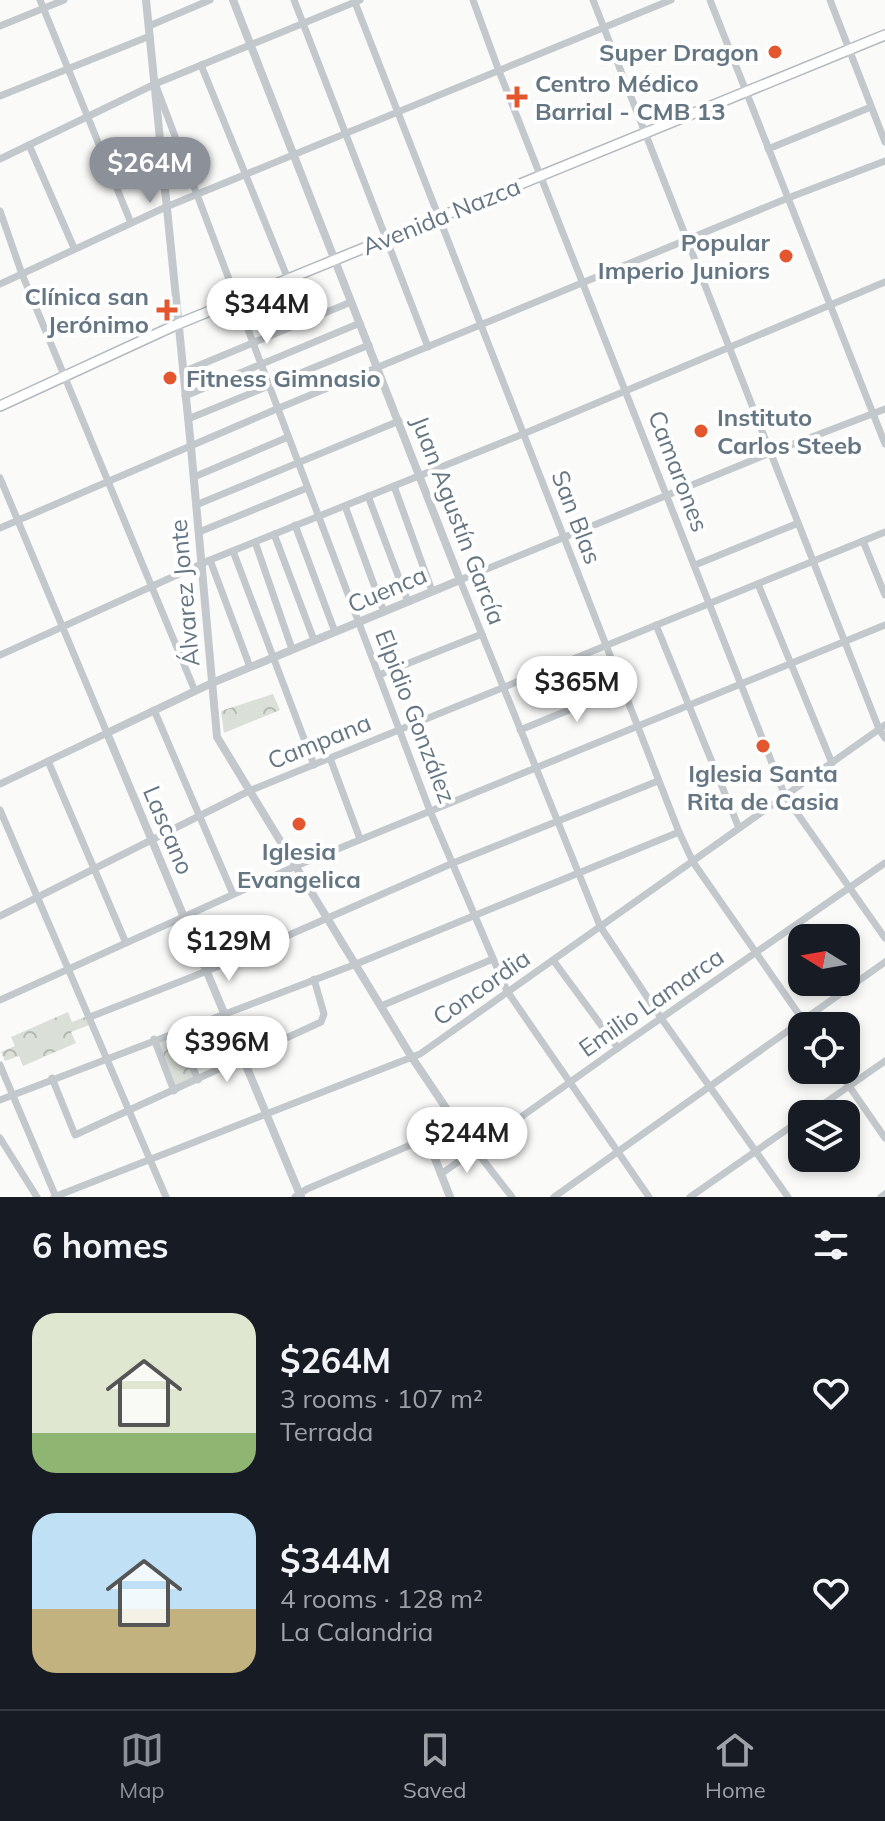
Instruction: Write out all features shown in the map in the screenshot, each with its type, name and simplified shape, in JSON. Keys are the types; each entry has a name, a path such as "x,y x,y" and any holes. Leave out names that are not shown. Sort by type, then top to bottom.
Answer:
{"main road":[{"name":"Avenida Nazca","path":"0,406 178,324 885,35"}],"street":[{"path":"0,26 42,4 64,0"},
{"name":"Álvarez Jonte","path":"146,0 196,505 206,562 217,737 411,1056 452,1117 448,1128 427,1138"},
{"path":"0,96 149,31 210,0"},
{"name":"Juan Agustín García","path":"233,0 460,580 600,926 788,1197"},
{"path":"294,0 428,347"},
{"name":"Camarones","path":"473,0 785,796 885,938"},
{"path":"593,0 796,524 885,738"},
{"path":"0,284 166,207 671,0"},
{"path":"710,0 885,444"},
{"path":"830,0 885,142"},
{"path":"0,159 155,84 356,1"},
{"name":"San Blas","path":"356,1 479,326 679,832 693,862 797,1012"},
{"path":"42,4 131,223"},
{"path":"201,65 288,279"},
{"name":"Elpidio González","path":"155,84 430,811 507,991 649,1197"},
{"path":"768,149 871,107"},
{"path":"29,145 74,248"},
{"path":"0,528 279,408 885,161"},
{"path":"0,211 22,274 195,691"},
{"path":"0,655 206,562 523,434 885,282"},
{"path":"183,372 351,302"},
{"path":"185,396 360,323"},
{"path":"188,419 369,345"},
{"name":"Cuenca","path":"0,784 273,657 666,495 885,409"},
{"path":"196,505 399,421"},
{"path":"194,477 288,437"},
{"name":"Lascano","path":"0,478 186,918 299,1196"},
{"path":"394,486 432,591"},
{"path":"199,532 307,488"},
{"path":"368,496 408,602"},
{"path":"345,506 384,612"},
{"path":"695,565 796,524"},
{"path":"295,525 335,632"},
{"name":"Campana","path":"0,916 249,791 885,532"},
{"path":"274,534 314,640"},
{"path":"863,541 885,595"},
{"path":"255,542 292,649"},
{"path":"233,551 314,765"},
{"path":"206,562 250,667"},
{"path":"758,584 832,763"},
{"path":"656,625 739,828"},
{"path":"0,1000 296,866 885,625"},
{"path":"379,675 482,634"},
{"path":"520,730 623,688"},
{"path":"154,710 233,894"},
{"name":"Concordia","path":"55,1197 420,1054 882,727"},
{"path":"330,758 360,839"},
{"path":"48,761 126,943"},
{"path":"90,1017 207,971 453,863 658,781"},
{"path":"0,810 166,1197"},
{"path":"0,1100 356,964 679,832"},
{"name":"Emilio Lamarca","path":"441,1174 885,863"},
{"path":"381,1006 493,959"},
{"path":"553,960 618,1048"},
{"path":"819,1012 885,962"},
{"path":"52,1078 75,1135 321,1022 324,1014 314,979"},
{"path":"178,1030 198,1080"},
{"path":"554,1197 788,1034"},
{"path":"154,1039 174,1091"},
{"path":"829,1100 885,1061"},
{"path":"0,1065 55,1197"},
{"path":"849,1086 885,1138"},
{"path":"690,1197 788,1129"},
{"path":"0,1138 37,1197"},
{"path":"299,1196 427,1138 450,1197"},
{"path":"476,1151 512,1197"}],"green space":[{"path":"273,694 280,710 224,733 221,711"},
{"path":"68,1012 72,1022 85,1017 89,1025 71,1032 76,1043 23,1066 19,1056 5,1061 1,1052 15,1046 11,1037"},
{"path":"178,1030 198,1080 174,1091 154,1039"}],"place":[{"name":"Super Dragon","path":"775,52"},
{"name":"Centro Médico Barrial - CMB 13","path":"517,97"},
{"name":"Popular Imperio Juniors","path":"786,256"},
{"name":"Clínica san Jerónimo","path":"167,310"},
{"name":"Fitness Gimnasio","path":"170,378"},
{"name":"Instituto Carlos Steeb","path":"701,431"},
{"name":"Iglesia Santa Rita de Casia","path":"763,746"},
{"name":"Iglesia Evangelica","path":"299,824"}]}
